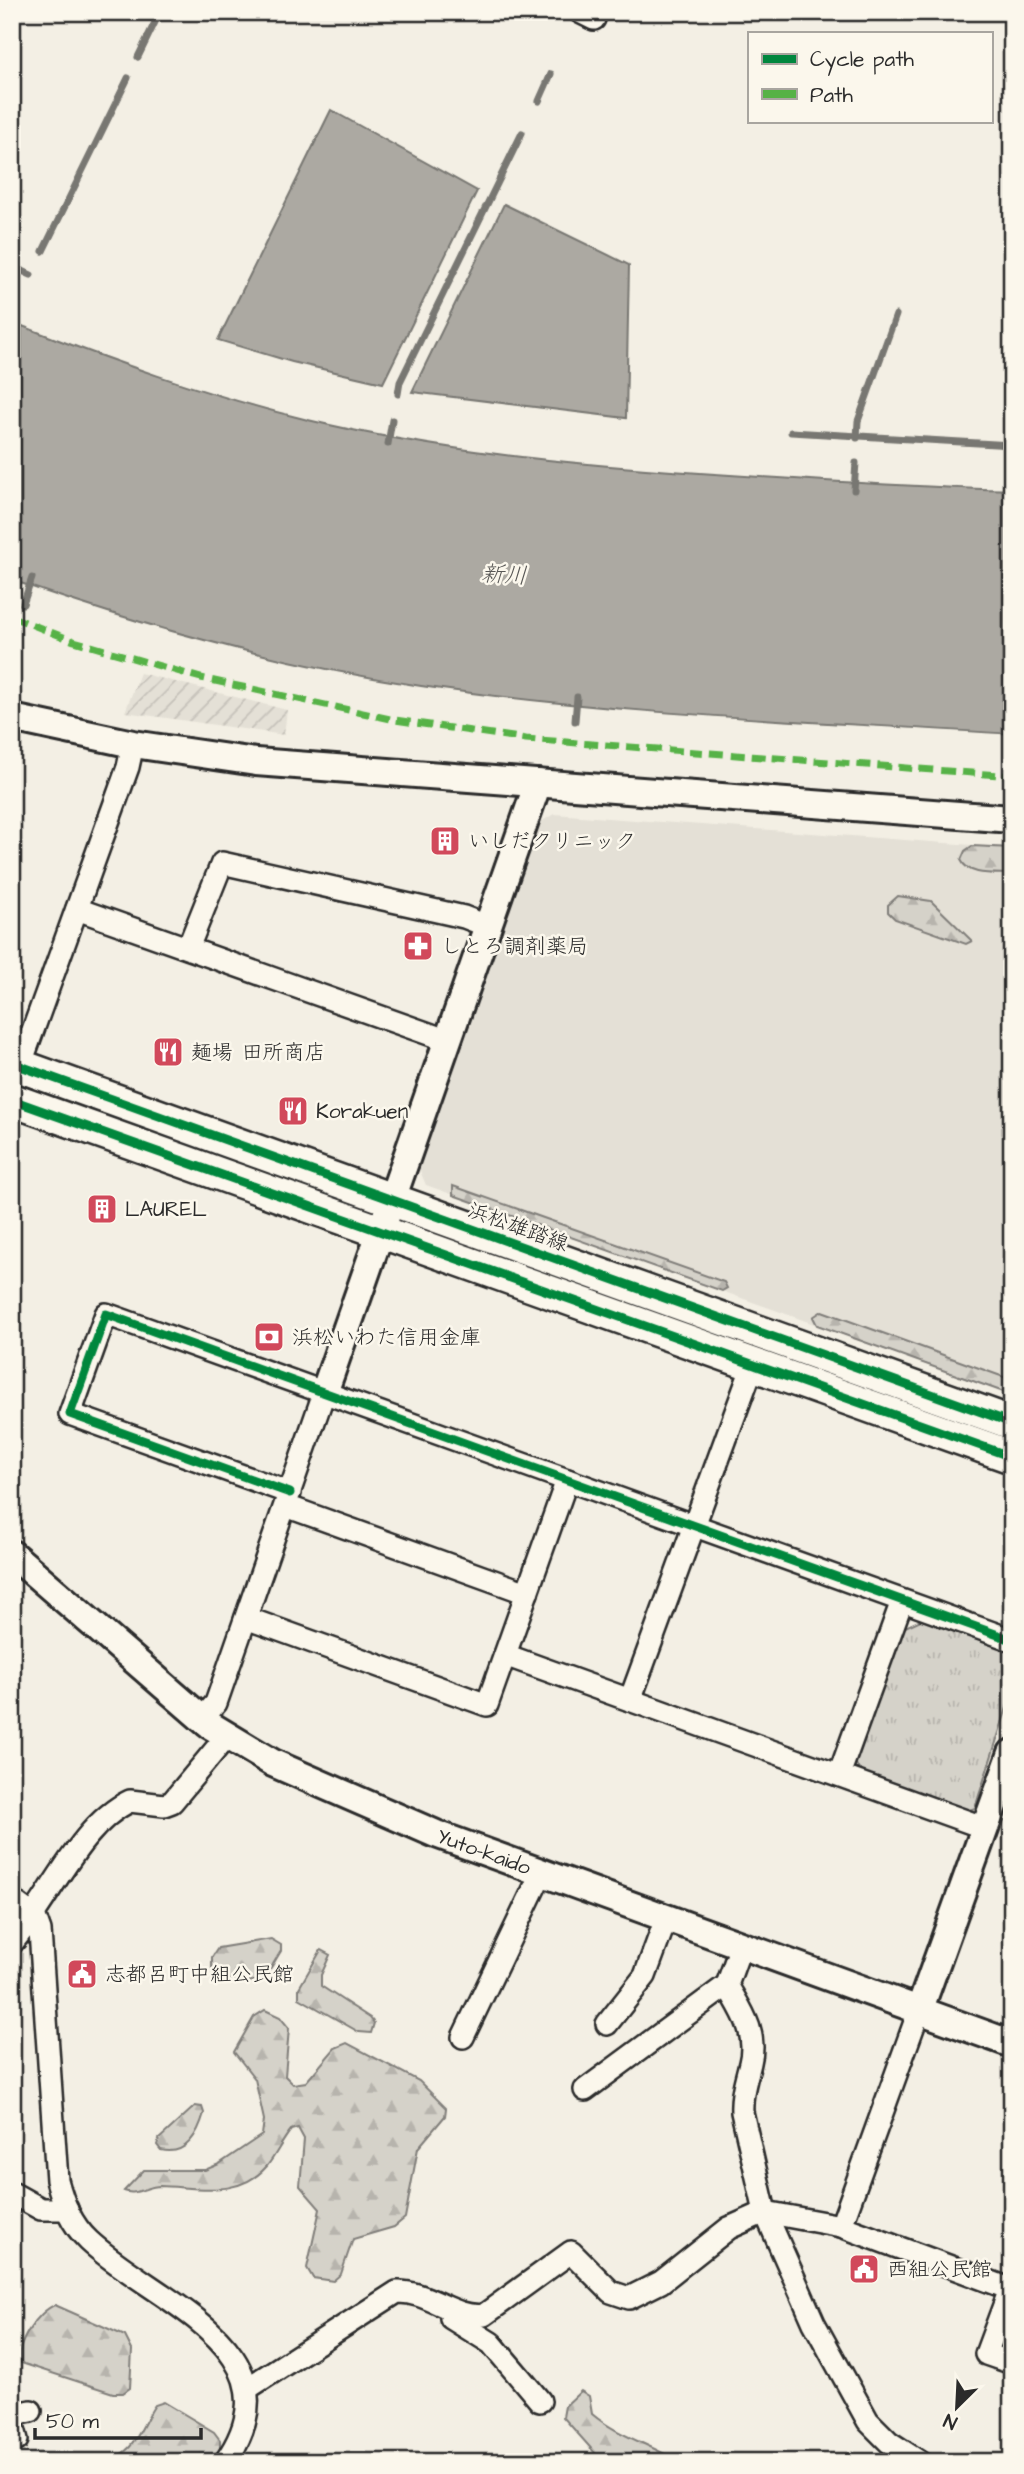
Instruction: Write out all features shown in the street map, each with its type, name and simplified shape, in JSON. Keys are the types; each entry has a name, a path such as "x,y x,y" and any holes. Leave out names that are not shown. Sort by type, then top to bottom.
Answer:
{"main road":[{"name":"浜松雄踏線","path":"16,1065 1012,1423"},
{"path":"12,1100 1012,1457"}],"street":[{"path":"12,718 133,744 256,762 1012,818"},
{"path":"16,1065 77,909 128,767 133,744"},
{"path":"202,1719 216,1703 389,1200 538,783"},
{"path":"188,948 222,863 464,917 487,926"},
{"path":"77,909 446,1040"},
{"path":"527,1593 70,1414 106,1314 1012,1640"},
{"path":"630,1700 753,1365"},
{"path":"246,1618 487,1705 567,1480"},
{"name":"Yuto-kaido","path":"12,1554 202,1719 226,1737 273,1763 382,1812 541,1874 1012,2044"},
{"path":"839,1775 902,1601"},
{"path":"505,1655 985,1828"},
{"path":"12,1943 35,1917 68,1863 99,1825 130,1801 164,1805 173,1802 226,1737"},
{"path":"841,2226 1012,1754"},
{"path":"463,2037 541,1874"},
{"path":"12,1900 35,1917 40,1931 57,2180 66,2209 88,2240 217,2338 235,2356 248,2388 248,2417 235,2448 225,2462"},
{"path":"607,2024 645,1976 666,1919"},
{"path":"584,2090 727,1985 741,1947"},
{"path":"727,1985 751,2032 753,2046 741,2098 742,2112 765,2211 814,2323 856,2401 878,2432 920,2462"},
{"path":"12,2193 41,2209 66,2209"},
{"path":"248,2388 385,2298 411,2292 463,2314 484,2315 571,2252 611,2292 624,2298 638,2296 661,2282 729,2228 765,2211 841,2226 1011,2286 986,2354 1012,2363"},
{"path":"433,2300 439,2310 491,2343 540,2401"}],"shaded area":[{"path":"140,673 287,710 284,735 125,712"},
{"path":"554,814 1012,848 1012,1395 426,1185 417,1164 539,823"}],"green space":[{"path":"972,846 1012,848 1012,874 983,873 970,869 961,860 965,851"},
{"path":"898,896 931,901 972,941 966,944 895,919 888,912 888,905"},
{"path":"453,1186 724,1282 727,1288 722,1291 453,1195"},
{"path":"822,1311 1012,1380 1012,1395 817,1325 813,1317"},
{"path":"925,1618 1012,1649 1012,1692 975,1808 967,1811 860,1772 855,1762 903,1628"},
{"path":"271,1939 281,1945 281,1951 262,1978 242,1981 225,1978 212,1969 212,1957 218,1948"},
{"path":"321,1950 330,1955 321,1975 321,1986 370,2018 374,2023 371,2033 359,2032 299,1998 299,1988"},
{"path":"265,2010 280,2017 289,2028 285,2076 293,2084 306,2082 335,2048 347,2043 419,2081 446,2108 445,2116 418,2148 405,2218 394,2227 353,2239 341,2274 333,2281 313,2278 307,2268 320,2209 300,2186 304,2139 298,2128 291,2130 267,2166 244,2183 217,2189 160,2186 133,2192 124,2191 144,2170 205,2170 219,2164 262,2135 264,2120 255,2079 234,2052 254,2017"},
{"path":"195,2106 202,2107 204,2113 190,2142 177,2150 161,2150 157,2145 159,2139"},
{"path":"55,2305 125,2336 132,2350 130,2388 123,2393 113,2393 21,2363 21,2348 29,2330 42,2314"},
{"path":"581,2391 589,2396 592,2414 602,2422 679,2462 603,2462 563,2417 565,2406"},
{"path":"164,2402 214,2432 220,2440 220,2450 213,2462 104,2462 124,2453 130,2447 155,2405"}],"water":[{"path":"331,110 477,191 383,383 292,362 218,340"},
{"path":"504,204 629,265 626,418 412,392"},
{"name":"新川","path":"12,322 195,388 308,420 405,440 503,455 651,469 1012,490 1012,734 642,711 421,686 317,667 214,643 12,580"}],"waterway":[{"path":"138,57 160,12"},
{"path":"539,101 551,74"},
{"path":"43,251 128,78"},
{"path":"398,394 400,382 522,133"},
{"path":"12,266 31,275"},
{"path":"12,314 16,306"},
{"path":"857,438 858,421 896,315"},
{"path":"388,444 392,420"},
{"path":"791,432 1012,445"},
{"path":"854,490 856,463"},
{"path":"23,604 32,578"},
{"path":"575,721 577,697"}],"marked path":[{"path":"12,617 74,641 201,678 395,720 526,739 1012,776"}],"cycle path":[{"path":"12,1063 1012,1423"},
{"path":"12,1100 1012,1457"},
{"path":"290,1493 70,1414 106,1314 1012,1640"}],"place":[{"name":"いしだクリニック","path":"445,841"},
{"name":"しとろ調剤薬局","path":"418,946"},
{"name":"麺場 田所商店","path":"168,1052"},
{"name":"Korakuen","path":"293,1111"},
{"name":"LAUREL","path":"102,1209"},
{"name":"浜松いわた信用金庫","path":"269,1337"},
{"name":"志都呂町中組公民館","path":"82,1974"},
{"name":"西組公民館","path":"864,2269"}]}
